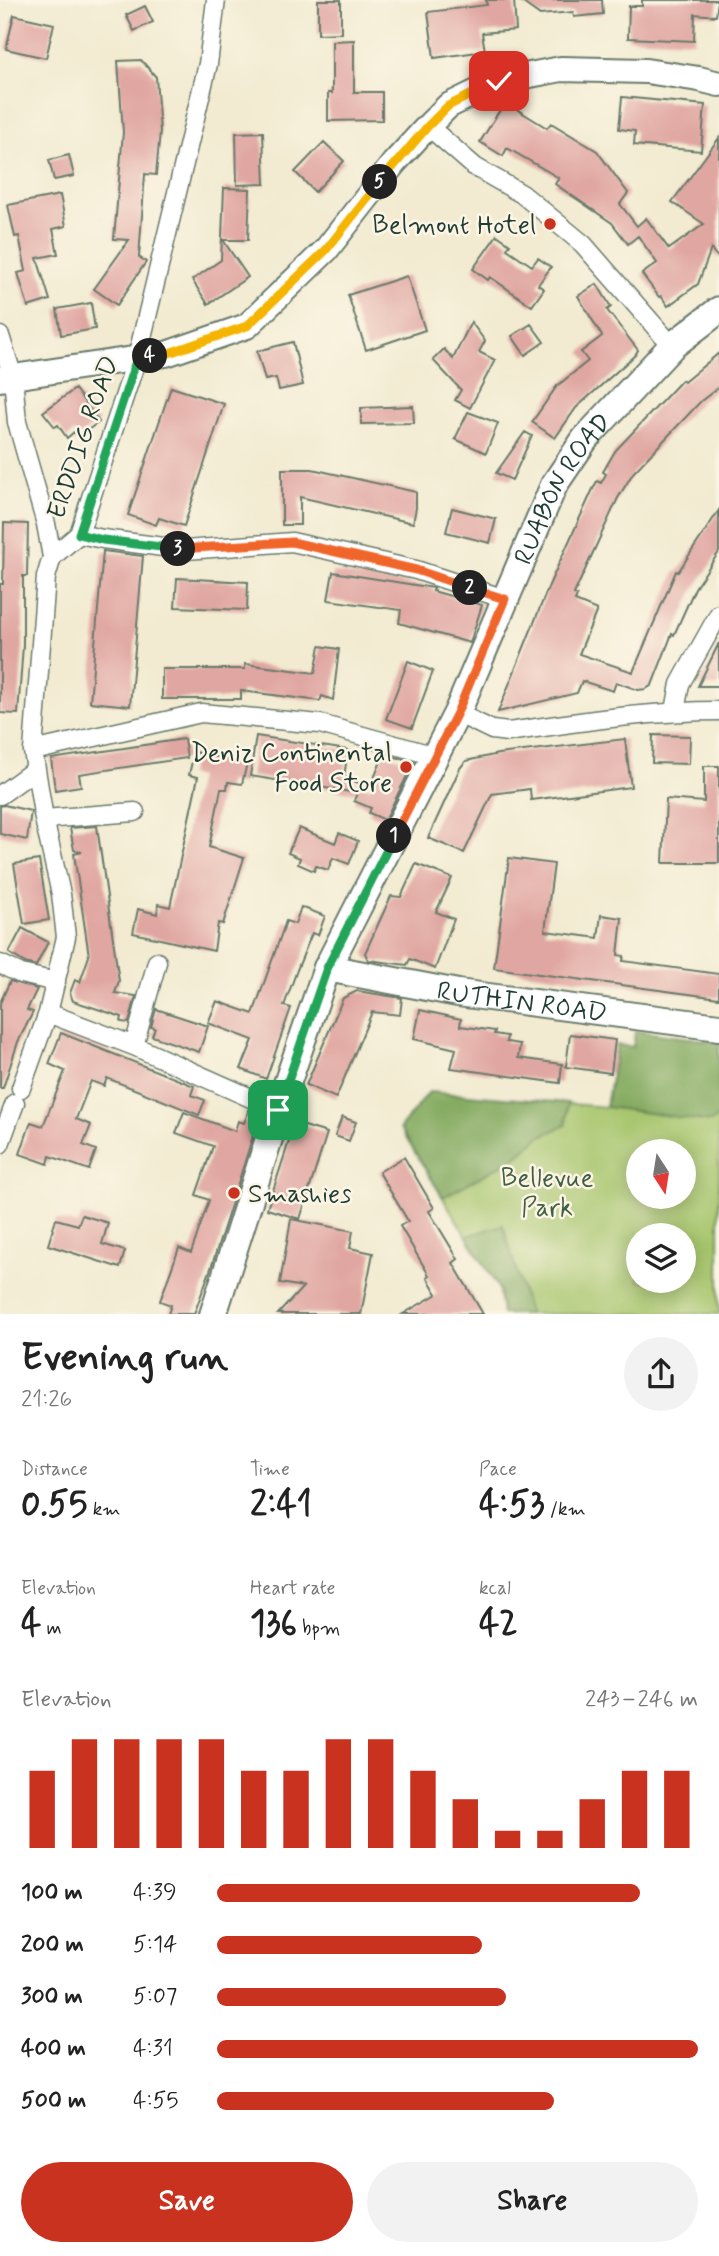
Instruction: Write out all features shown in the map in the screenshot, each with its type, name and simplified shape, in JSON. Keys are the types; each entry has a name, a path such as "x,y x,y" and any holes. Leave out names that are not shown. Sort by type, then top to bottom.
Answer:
{"main road":[{"path":"6,378 166,354 247,326 326,250 394,163 448,106 499,81 561,69 646,71 719,84"},
{"name":"RUABON ROAD","path":"219,1312 278,1110 327,968 457,713 554,485 585,439 671,346 719,310"},
{"name":"RUTHIN ROAD","path":"327,968 458,993 719,1027"}],"street":[{"name":"ERDDIG ROAD","path":"0,1144 12,1104 48,1013 66,937 61,894 44,819 35,760 46,577 52,556 79,534 137,358 208,64 216,0"},
{"path":"428,126 475,167 522,194 583,244 671,346"},
{"path":"0,337 6,378 46,524 52,556"},
{"path":"79,534 103,540 186,550 292,542 416,570 505,599"},
{"path":"675,711 680,684 719,614"},
{"path":"457,713 492,730 508,732 636,714 719,711"},
{"path":"0,795 35,760 201,713 320,724 435,756"},
{"path":"44,819 135,812"},
{"path":"134,1046 157,962"},
{"path":"0,964 21,974 56,982"},
{"path":"48,1013 134,1046 278,1110"}],"green space":[{"path":"635,1031 719,1042 719,1116 711,1122 606,1107 617,1045 633,1047"},
{"name":"Bellevue Park","path":"617,1045 719,1058 719,1314 502,1314 499,1289 400,1128 429,1092 606,1107"},
{"path":"429,1092 568,1103 566,1125 541,1136 513,1159 443,1197 400,1128"},
{"path":"503,1225 529,1314 502,1314 499,1289 467,1236"}],"building":[{"path":"318,0 341,0 341,33 318,34"},
{"path":"486,0 514,0 516,30 482,33 485,51 434,58 428,12 487,5"},
{"path":"519,0 602,0 603,14 574,17 573,12 540,15"},
{"path":"642,0 718,0 716,16 695,14 694,41 628,38 629,6 642,6"},
{"path":"145,6 153,22 134,31 126,15"},
{"path":"14,15 54,24 46,58 6,49"},
{"path":"354,40 354,92 382,92 382,120 328,121 328,93 332,93 332,41"},
{"path":"141,60 156,77 160,132 156,175 145,174 139,257 146,262 117,305 94,289 129,240 114,239 123,132 118,61"},
{"path":"622,97 705,105 701,151 634,145 635,131 619,129"},
{"path":"505,102 547,128 551,123 597,151 628,193 620,204 637,226 646,218 669,249 704,224 672,202 719,138 719,259 711,249 698,284 668,306 642,274 657,263 638,236 628,244 612,223 555,184 559,178 507,148 503,156 480,142"},
{"path":"263,132 265,184 237,185 236,133"},
{"path":"324,142 344,161 315,192 295,172"},
{"path":"69,155 74,176 54,180 49,160"},
{"path":"224,188 250,189 248,240 223,240 248,277 208,304 192,280 221,260"},
{"path":"60,195 66,226 53,229 58,254 37,258 50,300 28,307 18,273 26,271 19,236 15,237 8,205"},
{"path":"497,235 510,244 507,249 532,266 538,258 551,267 538,285 544,289 532,306 490,277 488,280 473,269"},
{"path":"407,276 425,330 366,350 348,295"},
{"path":"597,284 611,307 607,310 638,350 576,408 555,438 532,422 557,386 588,361 581,352 602,336 578,296"},
{"path":"91,303 95,329 61,335 57,309"},
{"path":"471,322 485,341 479,352 495,360 470,408 455,400 461,390 433,360 444,349 453,359"},
{"path":"531,324 544,342 525,355 512,336"},
{"path":"293,342 303,385 279,390 276,378 265,380 257,351"},
{"path":"719,353 719,387 701,401 633,473 618,498 574,594 577,596 575,601 597,610 579,654 633,672 676,571 678,572 719,510 719,552 695,588 674,635 672,634 652,685 638,690 616,682 613,691 582,681 577,693 498,712 550,583 593,489 597,481 601,483 606,474 603,472 615,451 682,380 684,382"},
{"path":"171,387 224,404 184,526 159,518 156,525 128,515"},
{"path":"75,389 99,422 78,437 74,432 67,438 58,425 55,427 43,412"},
{"path":"413,406 414,423 361,424 361,408"},
{"path":"468,412 498,423 486,453 455,439"},
{"path":"525,432 532,436 512,480 496,473"},
{"path":"282,469 312,469 416,492 413,523 300,497 300,525 282,525"},
{"path":"452,508 496,519 490,543 446,532"},
{"path":"4,523 28,524 27,576 23,576 23,645 18,714 0,713 0,584 3,584"},
{"path":"103,551 143,556 130,706 90,702"},
{"path":"333,572 434,588 433,591 482,605 470,643 399,623 401,610 328,600"},
{"path":"177,578 248,582 247,610 175,607"},
{"path":"719,643 719,686 698,686"},
{"path":"320,646 339,649 333,700 322,696 320,701 241,691 241,699 162,699 162,669 245,669 245,664 315,673"},
{"path":"408,661 433,671 412,728 386,719"},
{"path":"653,735 690,736 689,764 652,763"},
{"path":"256,736 348,750 344,777 370,788 384,754 414,762 385,820 369,813 371,808 354,801 357,793 250,776"},
{"path":"184,739 187,758 79,774 81,786 55,790 51,759"},
{"path":"625,739 631,787 531,800 530,789 492,794 464,853 428,838 460,768 466,761 498,754"},
{"path":"194,752 247,763 242,784 228,782 227,789 221,789 209,847 244,858 223,924 218,923 214,951 133,933 138,909 157,914 158,904 170,907 198,777 189,775"},
{"path":"704,766 719,766 719,863 663,863 666,799 704,802"},
{"path":"0,806 31,811 27,840 0,834"},
{"path":"97,826 119,981 115,993 136,996 129,1023 121,1022 122,1017 73,1001 70,993 75,980 80,982 89,956 74,854 82,852 74,850 70,828"},
{"path":"299,828 335,843 339,833 358,841 349,864 333,858 328,870 316,866 314,871 298,864 300,858 288,853"},
{"path":"509,858 554,864 545,931 598,938 601,915 622,918 618,955 624,956 623,961 719,974 719,998 494,968"},
{"path":"39,860 49,920 24,924 14,864"},
{"path":"416,864 452,878 436,912 454,919 435,969 410,959 407,965 368,960 365,953 391,896 401,897"},
{"path":"301,907 325,916 318,935 312,933 297,970 284,1006 291,1008 266,1079 241,1069 253,1040 208,1023 217,1001 253,1014 286,921 295,924"},
{"path":"22,928 48,942 36,966 9,953"},
{"path":"10,981 37,989 27,1010 33,1012 18,1042 3,1088 0,1088 0,1003"},
{"path":"357,991 402,998 400,1015 372,1012 336,1098 306,1085 343,998"},
{"path":"156,1009 208,1026 199,1052 152,1036 155,1028 151,1027"},
{"path":"420,1010 461,1019 460,1026 495,1031 494,1034 507,1036 506,1042 520,1044 518,1058 562,1064 560,1083 451,1068 456,1049 414,1039"},
{"path":"61,1033 194,1086 191,1095 205,1100 199,1115 107,1078 104,1086 91,1081 76,1119 91,1125 83,1145 96,1150 89,1170 50,1156 48,1164 20,1154 31,1122 43,1126 65,1071 49,1064"},
{"path":"570,1034 615,1040 611,1073 566,1067"},
{"path":"249,1110 260,1114 194,1314 168,1314 171,1305 160,1301 179,1248 191,1253 209,1200 196,1195 213,1146 176,1133 184,1112 235,1131 238,1121 244,1123"},
{"path":"342,1117 356,1122 349,1141 335,1136"},
{"path":"295,1123 327,1133 300,1219 267,1209"},
{"path":"404,1157 434,1208 429,1211 458,1259 453,1263 483,1314 403,1314 437,1294 400,1226 408,1221 379,1172"},
{"path":"82,1215 108,1223 102,1244 125,1251 120,1268 48,1245 56,1219 78,1225"},
{"path":"291,1219 353,1231 350,1248 373,1253 361,1314 278,1314 303,1287 280,1283"}],"place":[{"name":"Belmont Hotel","path":"550,224"},
{"name":"Deniz Continental Food Store","path":"406,767"},
{"name":"Smashies","path":"234,1193"}],"route":[{"path":"278,1110 327,968 457,713 505,599 416,570 292,542 186,550 103,540 79,534 137,358 166,354 247,326 326,250 394,163 448,106 499,81"}]}
